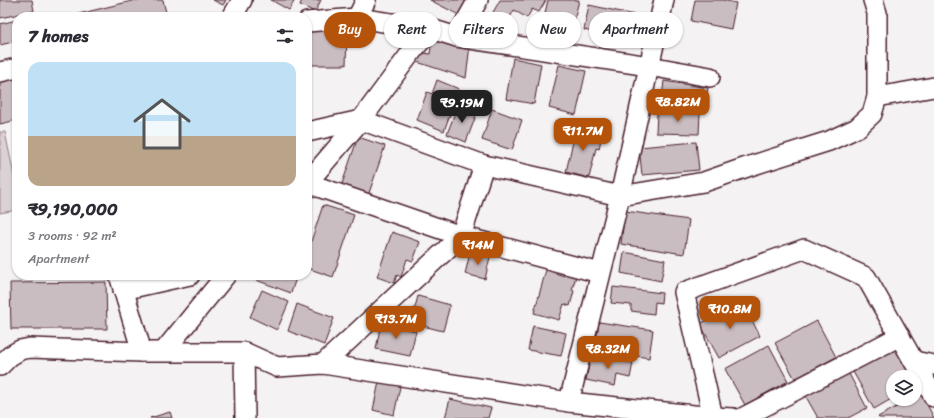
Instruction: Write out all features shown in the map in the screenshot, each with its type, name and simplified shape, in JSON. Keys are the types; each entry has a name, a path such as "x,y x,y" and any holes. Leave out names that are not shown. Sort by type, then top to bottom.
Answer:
{"street":[{"path":"235,12 242,0"},
{"path":"360,12 366,0"},
{"path":"471,12 478,0"},
{"path":"570,402 600,273 620,196 664,0"},
{"path":"312,131 361,120 484,165 620,196 704,182 829,141 857,128 872,114 877,97 877,13 873,0"},
{"path":"312,22 324,21"},
{"path":"518,46 649,66 710,77"},
{"path":"312,177 361,120 415,48"},
{"path":"0,72 12,69"},
{"path":"877,97 934,87"},
{"path":"323,364 461,236 484,165"},
{"path":"312,185 461,236 600,273"},
{"path":"713,417 684,292 804,249 866,276 934,397"},
{"path":"141,280 121,282 142,352"},
{"path":"164,352 222,280"},
{"path":"742,418 900,336"},
{"path":"0,366 10,356 20,350 30,348 142,352 244,352 277,367 323,364 570,402 733,418"},
{"path":"244,352 244,418"},
{"path":"914,362 934,365"}],"shaded area":[{"path":"0,132 5,132 12,166 12,211 0,213"}],"building":[{"path":"0,0 32,0 34,11 12,12 12,16 0,18"},
{"path":"136,0 163,0 166,12 87,12"},
{"path":"213,0 226,0 223,5"},
{"path":"271,0 295,0 289,10"},
{"path":"302,0 321,0 315,12 300,5"},
{"path":"430,0 466,0 460,12 453,12"},
{"path":"500,0 546,0 539,12 532,9 530,12 526,12 526,17 514,10 513,12 493,12"},
{"path":"548,0 579,0 576,12 545,12"},
{"path":"695,0 722,0 736,3 731,29 691,21"},
{"path":"589,5 621,12 589,12 589,31 584,30"},
{"path":"12,21 12,42 0,45 0,24"},
{"path":"324,27 324,48 347,48 346,65 312,65 312,30"},
{"path":"441,40 449,42 449,48 470,48 466,78 417,62 418,52 430,54 431,48 441,48"},
{"path":"513,58 541,64 534,104 506,99"},
{"path":"559,65 586,71 576,115 549,108"},
{"path":"12,79 12,121 0,124 0,81"},
{"path":"437,80 459,89 444,131 417,120 427,92 432,94"},
{"path":"664,81 708,88 704,111 661,105"},
{"path":"458,105 477,113 466,142 447,134"},
{"path":"492,109 522,120 512,150 482,140"},
{"path":"657,112 700,113 699,134 656,133"},
{"path":"576,128 602,134 599,149 596,148 589,178 566,172"},
{"path":"358,137 385,146 368,196 341,187"},
{"path":"696,142 699,170 642,175 639,147"},
{"path":"323,205 354,215 333,277 312,270 312,239"},
{"path":"625,211 689,220 684,254 621,244"},
{"path":"392,232 420,242 413,261 407,259 401,277 397,275 394,283 377,277"},
{"path":"624,252 665,260 661,281 621,273"},
{"path":"470,253 490,257 485,279 465,274"},
{"path":"546,270 564,276 564,272 576,276 570,306 564,304 559,320 534,313"},
{"path":"256,280 295,280 291,293"},
{"path":"106,282 107,329 11,329 10,283"},
{"path":"613,287 662,293 661,303 655,302 654,314 631,311 631,305 611,303"},
{"path":"262,290 289,302 277,330 250,317"},
{"path":"418,296 450,305 443,331 411,323"},
{"path":"742,301 760,336 719,358 700,324"},
{"path":"297,304 334,318 324,345 288,331"},
{"path":"817,321 836,357 795,379 775,343"},
{"path":"599,322 653,330 649,358 595,349"},
{"path":"381,323 416,331 410,356 376,349"},
{"path":"533,326 566,333 561,356 528,350"},
{"path":"769,345 788,381 745,405 725,369"},
{"path":"897,345 911,370 886,370 886,402 874,409 852,370"},
{"path":"591,355 633,363 630,378 617,375 615,386 586,380"},
{"path":"848,372 867,408 848,418 818,418 805,395"},
{"path":"380,377 401,382 394,415 373,410"},
{"path":"922,395 934,418 879,418 878,417 898,406 922,406"},
{"path":"450,399 491,408 488,418 445,418"},
{"path":"170,412 172,418 150,418"}]}
